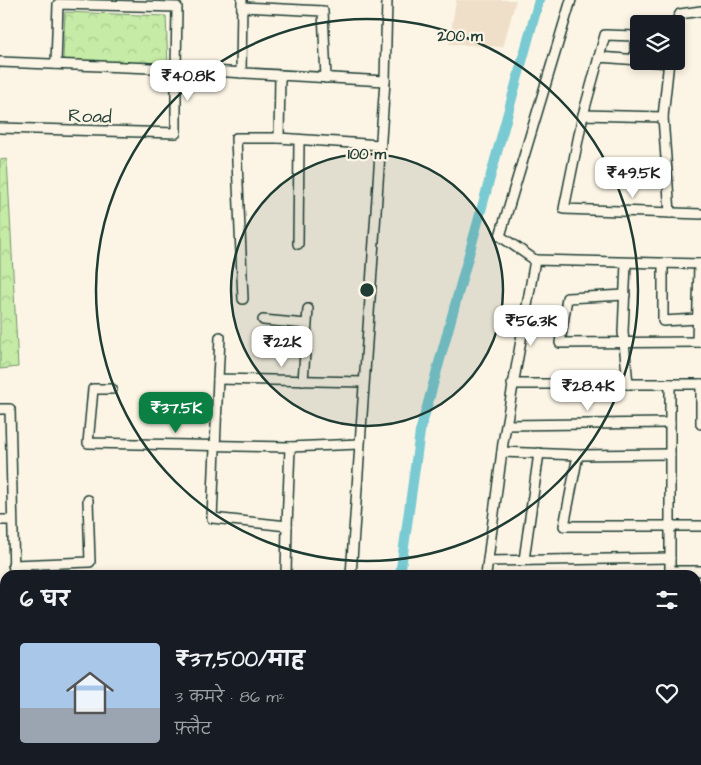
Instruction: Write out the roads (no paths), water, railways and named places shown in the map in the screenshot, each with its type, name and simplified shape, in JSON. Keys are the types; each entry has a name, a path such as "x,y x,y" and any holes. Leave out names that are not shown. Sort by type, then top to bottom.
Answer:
{"street":[{"path":"351,570 385,81 387,0"},
{"path":"572,0 500,236 535,260 700,264 697,319 699,342 560,343 567,298 625,295"},
{"path":"241,73 242,3 323,11 326,78"},
{"name":"Road","path":"0,128 176,133 177,7 58,4 56,64"},
{"path":"680,15 701,11"},
{"path":"630,36 605,35 583,115 564,209 701,214"},
{"path":"599,57 630,59"},
{"path":"0,62 385,81"},
{"path":"667,70 663,117 670,212"},
{"path":"279,138 280,75"},
{"path":"583,115 663,117"},
{"path":"243,299 236,138 279,138 380,145"},
{"path":"298,140 298,244"},
{"path":"487,570 512,384 535,260"},
{"path":"626,262 624,344 628,384"},
{"path":"663,263 663,321 697,319"},
{"path":"303,381 308,309"},
{"path":"263,320 306,324"},
{"path":"220,337 212,518 287,526"},
{"path":"218,379 363,382"},
{"path":"512,384 701,384 701,424"},
{"path":"670,384 670,570"},
{"path":"112,389 93,389 88,443 215,447 290,447 359,444"},
{"path":"0,409 10,409 14,570"},
{"path":"506,425 670,422"},
{"path":"286,570 290,447"},
{"path":"502,452 670,454"},
{"path":"524,560 539,453"},
{"path":"578,454 564,526 701,526"},
{"path":"13,565 90,562 88,500"},
{"path":"0,520 12,520"},
{"path":"488,561 670,558"}],"waterway":[{"path":"401,570 420,432 539,0"}]}
